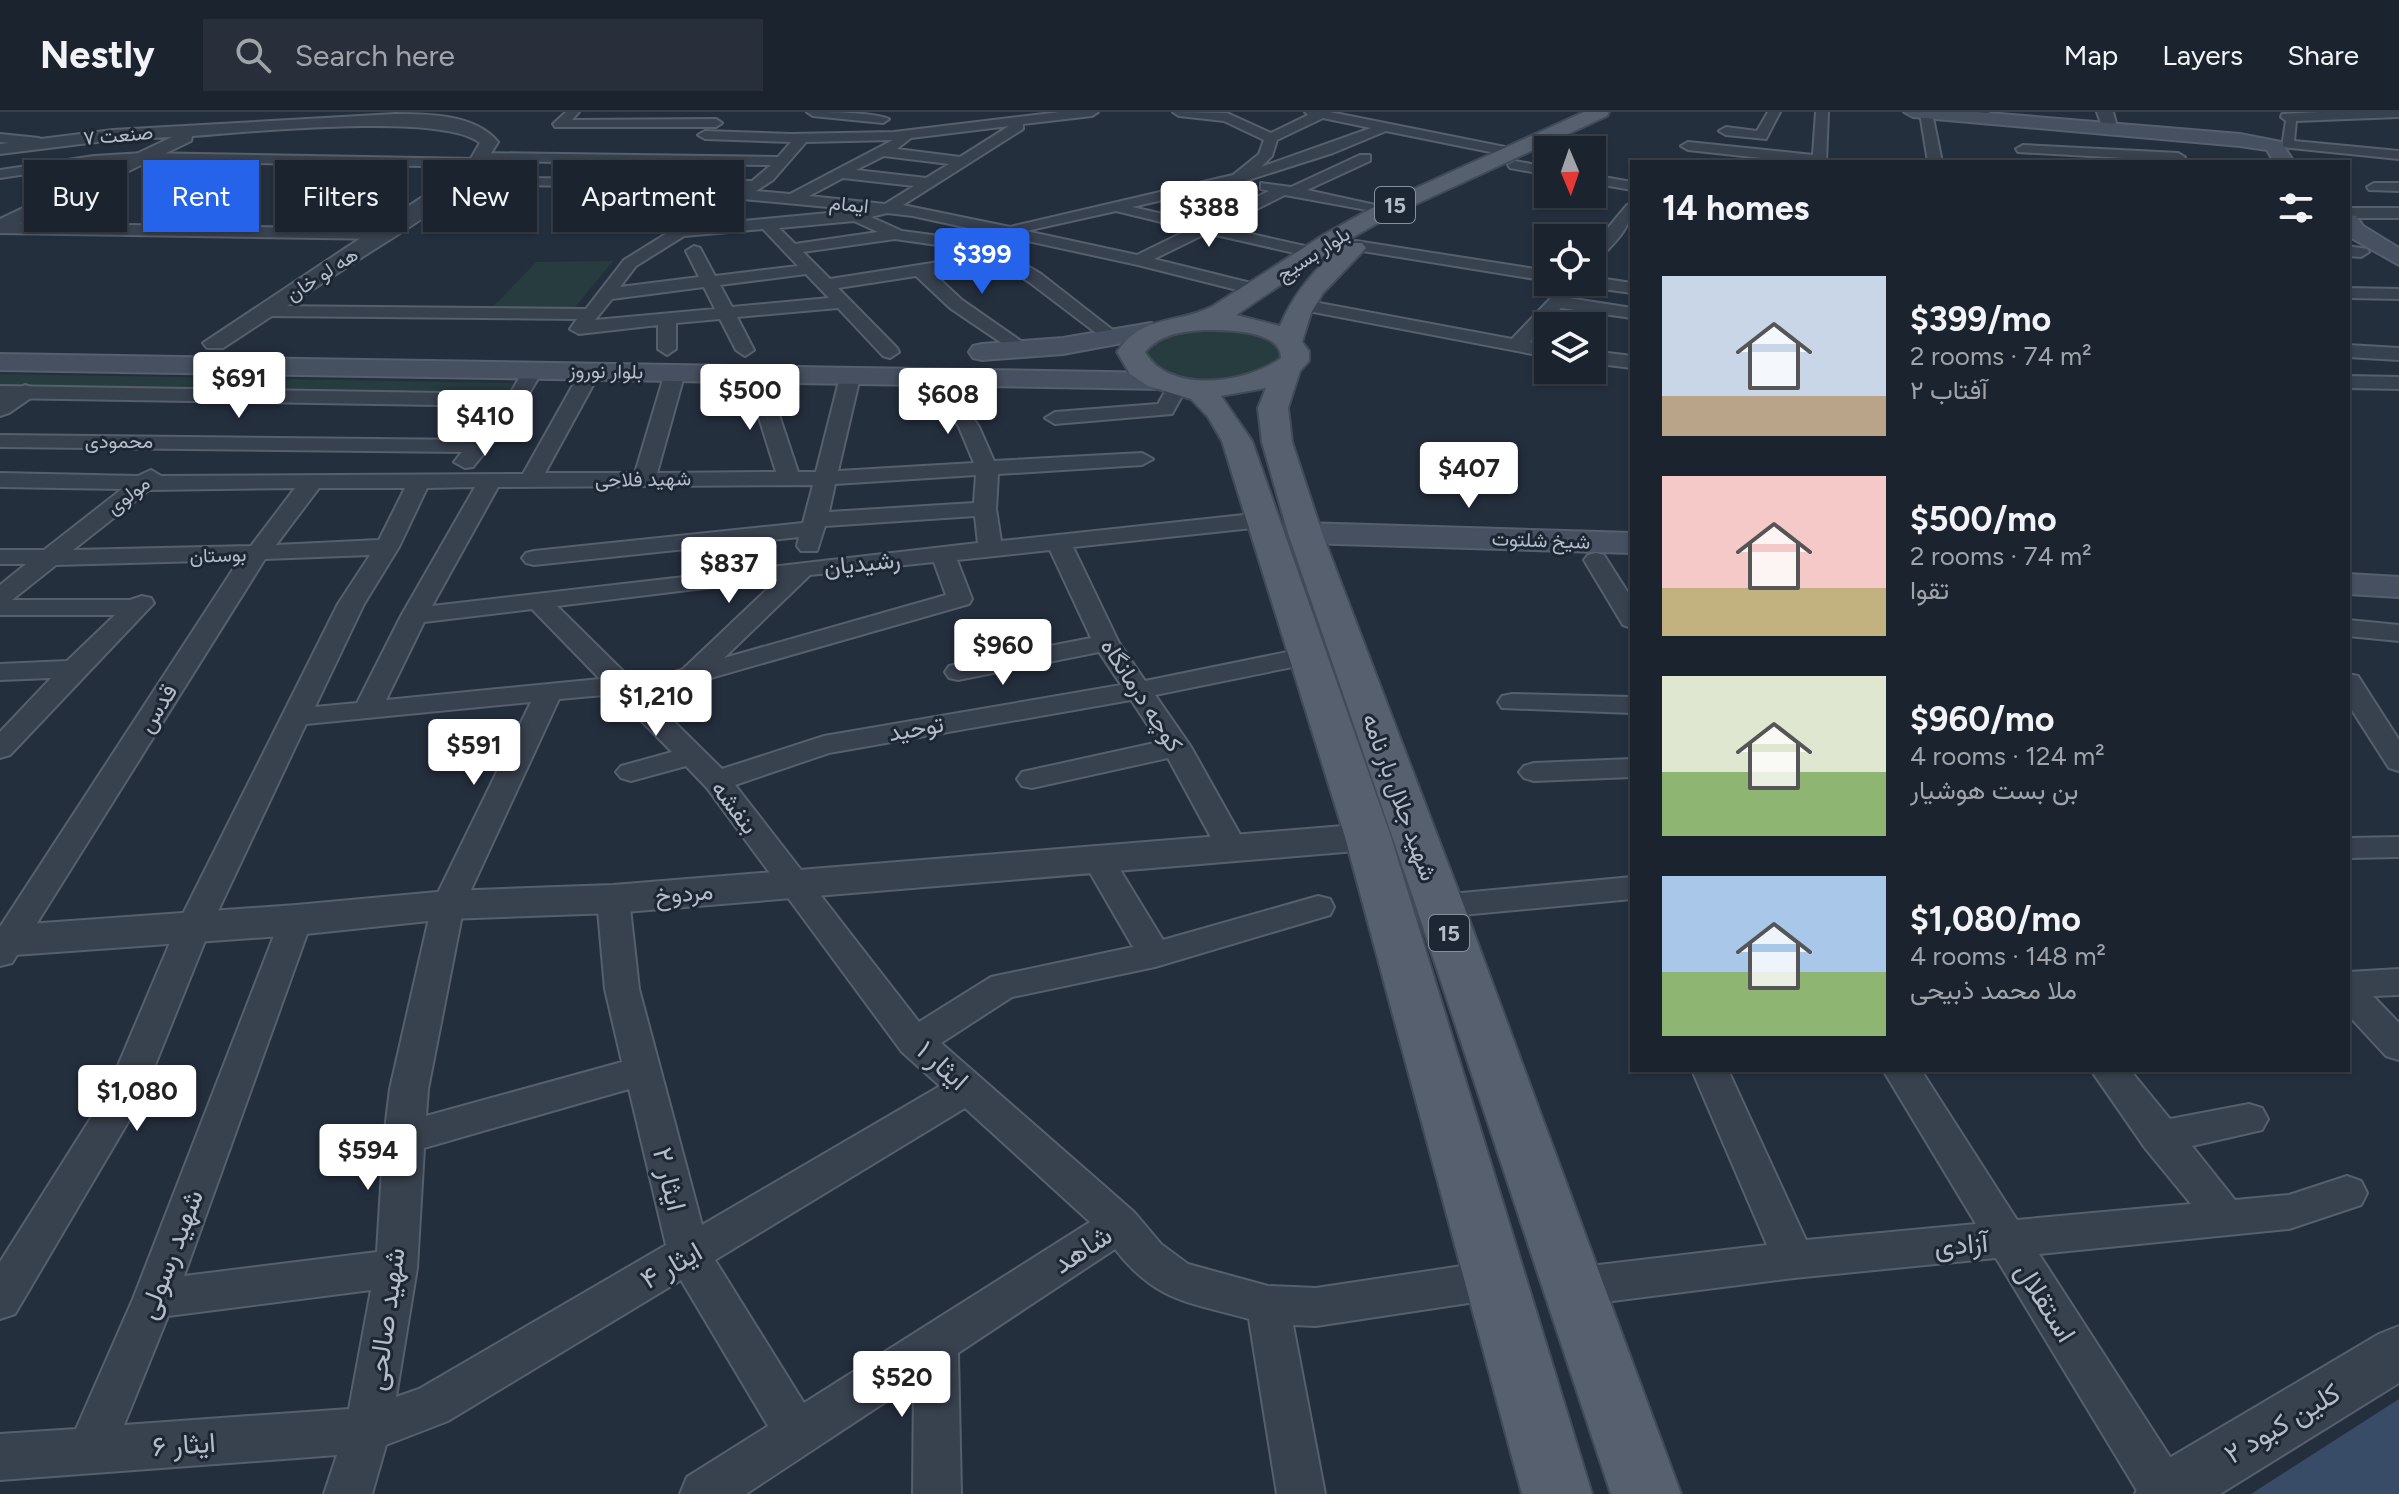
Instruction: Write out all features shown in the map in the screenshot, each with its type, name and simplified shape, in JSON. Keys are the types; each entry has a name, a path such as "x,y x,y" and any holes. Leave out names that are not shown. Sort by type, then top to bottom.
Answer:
{"main road":[{"path":"1913,112 2266,143 2285,153"},
{"path":"1982,112 2106,117 2241,136 2285,153 2303,150 2308,160"},
{"name":"بلوار بسیج","path":"1573,136 1608,116"},
{"name":"بلوار بسیج","path":"1203,322 1384,211 1608,116"},
{"name":"بلوار بسیج","path":"1283,375 1295,316 1334,264 1356,246 1512,159 1534,154"},
{"path":"2350,224 2355,231 2399,258"},
{"path":"2352,249 2399,274"},
{"path":"1307,256 1334,264"},
{"name":"15","path":"1151,331 1203,322 1262,328 1283,375"},
{"path":"1151,331 1137,342 1131,352 1133,363 1145,373 1190,392 1241,408 1264,409 1283,375"},
{"name":"بلوار نوروز","path":"0,339 957,353 1021,350 1151,331"},
{"name":"بلوار نوروز","path":"0,362 533,370 1190,392"},
{"path":"1190,392 1237,387 1283,375"},
{"name":"شهید جلال بار نامه","path":"1283,375 1277,442 1293,536 1307,656 1368,837 1557,1494"},
{"name":"شهید جلال بار نامه","path":"1190,392 1237,441 1293,536 1440,906 1646,1494"},
{"name":"شیخ شلتوت","path":"1293,536 1630,543"},
{"name":"شیخ شلتوت","path":"1293,536 1596,560 1630,560"},
{"path":"2350,565 2399,566"},
{"path":"2350,584 2399,587"}],"street":[{"path":"573,112 560,124 716,123"},
{"path":"682,158 728,112"},
{"path":"744,192 790,161 802,112"},
{"path":"794,198 844,166 877,154 913,134 917,128 915,121 813,112"},
{"path":"554,135 797,138 913,134 1092,112"},
{"path":"1179,112 1233,115 1271,138"},
{"path":"1774,112 1761,136 1704,129 1684,150 1806,160"},
{"path":"1818,160 1822,112"},
{"path":"1237,179 1265,156 1271,138 1316,113 1392,127 1534,166"},
{"path":"1926,113 1935,160"},
{"path":"2284,118 2399,113"},
{"path":"434,116 482,133 489,142 478,160"},
{"name":"صنعت ۷","path":"0,149 39,142 202,128 434,116"},
{"path":"1007,230 1237,179 1424,117"},
{"path":"2284,118 2330,130"},
{"path":"2284,118 2285,153 2398,157"},
{"path":"2003,119 2032,160"},
{"path":"744,226 856,216 889,208 1024,122"},
{"path":"0,228 202,128"},
{"path":"2146,131 2182,160"},
{"path":"0,138 39,142"},
{"path":"2023,149 2182,160"},
{"path":"1139,260 1203,228 1365,158 1328,150"},
{"path":"877,154 962,161"},
{"path":"0,174 94,160 143,157 423,169"},
{"path":"2345,160 2398,157"},
{"path":"537,167 682,158 790,161"},
{"path":"819,169 844,166 927,183"},
{"path":"1237,179 1384,211"},
{"path":"1606,181 1630,186"},
{"path":"2374,187 2399,187"},
{"name":"ایمام","path":"744,190 889,208 1007,230 1257,290"},
{"path":"273,311 423,205"},
{"name":"هه لو خان","path":"224,343 423,206"},
{"path":"1112,207 1307,256"},
{"path":"2350,213 2399,213"},
{"path":"856,216 897,234"},
{"path":"1098,251 1164,219"},
{"path":"767,224 782,246 810,269 890,352"},
{"path":"0,228 384,234"},
{"path":"1606,246 1624,231"},
{"path":"582,326 638,256 678,232"},
{"path":"782,246 897,234 977,246 1035,278 1114,338"},
{"path":"826,285 1001,257 1064,243"},
{"path":"1356,246 1534,274"},
{"path":"638,256 702,251 710,281 745,350"},
{"path":"606,294 810,269"},
{"path":"920,270 956,304 1021,350"},
{"path":"1606,284 1630,288"},
{"path":"2350,293 2399,294"},
{"path":"1515,347 1561,296"},
{"path":"273,311 582,326 842,302"},
{"path":"1557,302 1630,313"},
{"path":"1303,305 1534,349"},
{"path":"667,319 667,349"},
{"path":"2350,351 2397,356"},
{"path":"1606,359 1630,362"},
{"path":"449,481 516,400 533,370"},
{"path":"530,480 588,376"},
{"path":"644,479 674,376"},
{"path":"756,376 789,477"},
{"path":"690,677 803,569 850,377"},
{"path":"2350,382 2399,383"},
{"path":"942,385 969,427 987,469 985,509 991,549"},
{"path":"1055,418 1165,410 1190,392"},
{"path":"0,408 12,393 516,400"},
{"name":"مولوی","path":"0,597 257,396"},
{"name":"محمودی","path":"0,441 478,446"},
{"name":"شهید فلاحی","path":"0,480 144,483 825,478 1142,459"},
{"path":"0,1300 122,1100 194,926 351,604 387,547 419,481"},
{"path":"368,708 414,616 490,481"},
{"name":"قدس","path":"3,945 257,553 312,482"},
{"path":"534,558 814,525 985,509"},
{"name":"رشیدیان","path":"414,616 1058,541 1293,536"},
{"name":"کوچه درمانگاه","path":"1058,541 1106,643 1177,747 1231,847"},
{"name":"بوستان","path":"0,557 257,553 387,547"},
{"path":"296,717 549,692 625,689 690,677 960,599 943,554"},
{"path":"1596,560 1630,617"},
{"name":"بنفشه","path":"538,601 694,755 717,781 791,883"},
{"path":"0,607 139,605 0,749"},
{"path":"2350,628 2399,633"},
{"path":"958,672 1106,643"},
{"name":"توحید","path":"717,781 824,745 1136,691 1307,656"},
{"path":"0,672 74,669"},
{"path":"2350,685 2399,762"},
{"name":"شهید صالحی","path":"348,1494 368,1430 396,1268 403,1138 409,1089 448,905 549,692"},
{"path":"1512,702 1630,705"},
{"path":"1032,779 1177,747"},
{"path":"631,772 694,755"},
{"path":"1534,772 1630,768"},
{"name":"مردوخ","path":"3,945 448,905 613,899 1368,837"},
{"path":"2350,848 2399,847"},
{"path":"1097,857 1155,955"},
{"name":"ایثار ۱","path":"791,883 915,1042 1120,1224"},
{"path":"1440,906 1628,896"},
{"name":"ایثار ۲","path":"613,899 622,989 689,1255 797,1433"},
{"path":"915,1042 1003,986 1155,955 1318,907"},
{"name":"شهید رسولی","path":"90,1451 154,1299 296,920"},
{"path":"2350,985 2399,982"},
{"path":"2350,995 2399,1046"},
{"path":"403,1138 643,1071"},
{"path":"1711,1072 1794,1260"},
{"name":"استقلال","path":"1902,1072 2165,1494"},
{"path":"2110,1072 2226,1219"},
{"name":"ایثار ۴","path":"368,1430 432,1406 968,1088"},
{"path":"2159,1137 2249,1119"},
{"name":"آزادی","path":"1573,1287 1794,1260 2289,1212 2347,1193"},
{"name":"شاهد","path":"704,1494 1120,1224 1146,1257 1176,1280 1268,1305 1316,1307 1495,1280"},
{"path":"154,1299 396,1268"},
{"path":"1268,1305 1301,1494 1294,1494"},
{"path":"936,1343 937,1494"},
{"name":"کلین کبود ۲","path":"2165,1494 2399,1352"},
{"name":"ایثار ۶","path":"0,1457 368,1430"}],"green space":[{"path":"613,261 575,307 492,308 536,262"},
{"path":"1238,328 1272,340 1282,358 1272,367 1243,378 1207,381 1173,377 1161,372 1144,354 1147,345 1174,331"},
{"path":"0,374 514,383 510,390 486,396 0,388"}],"water":[{"path":"2399,1399 2399,1494 2251,1494"}]}
